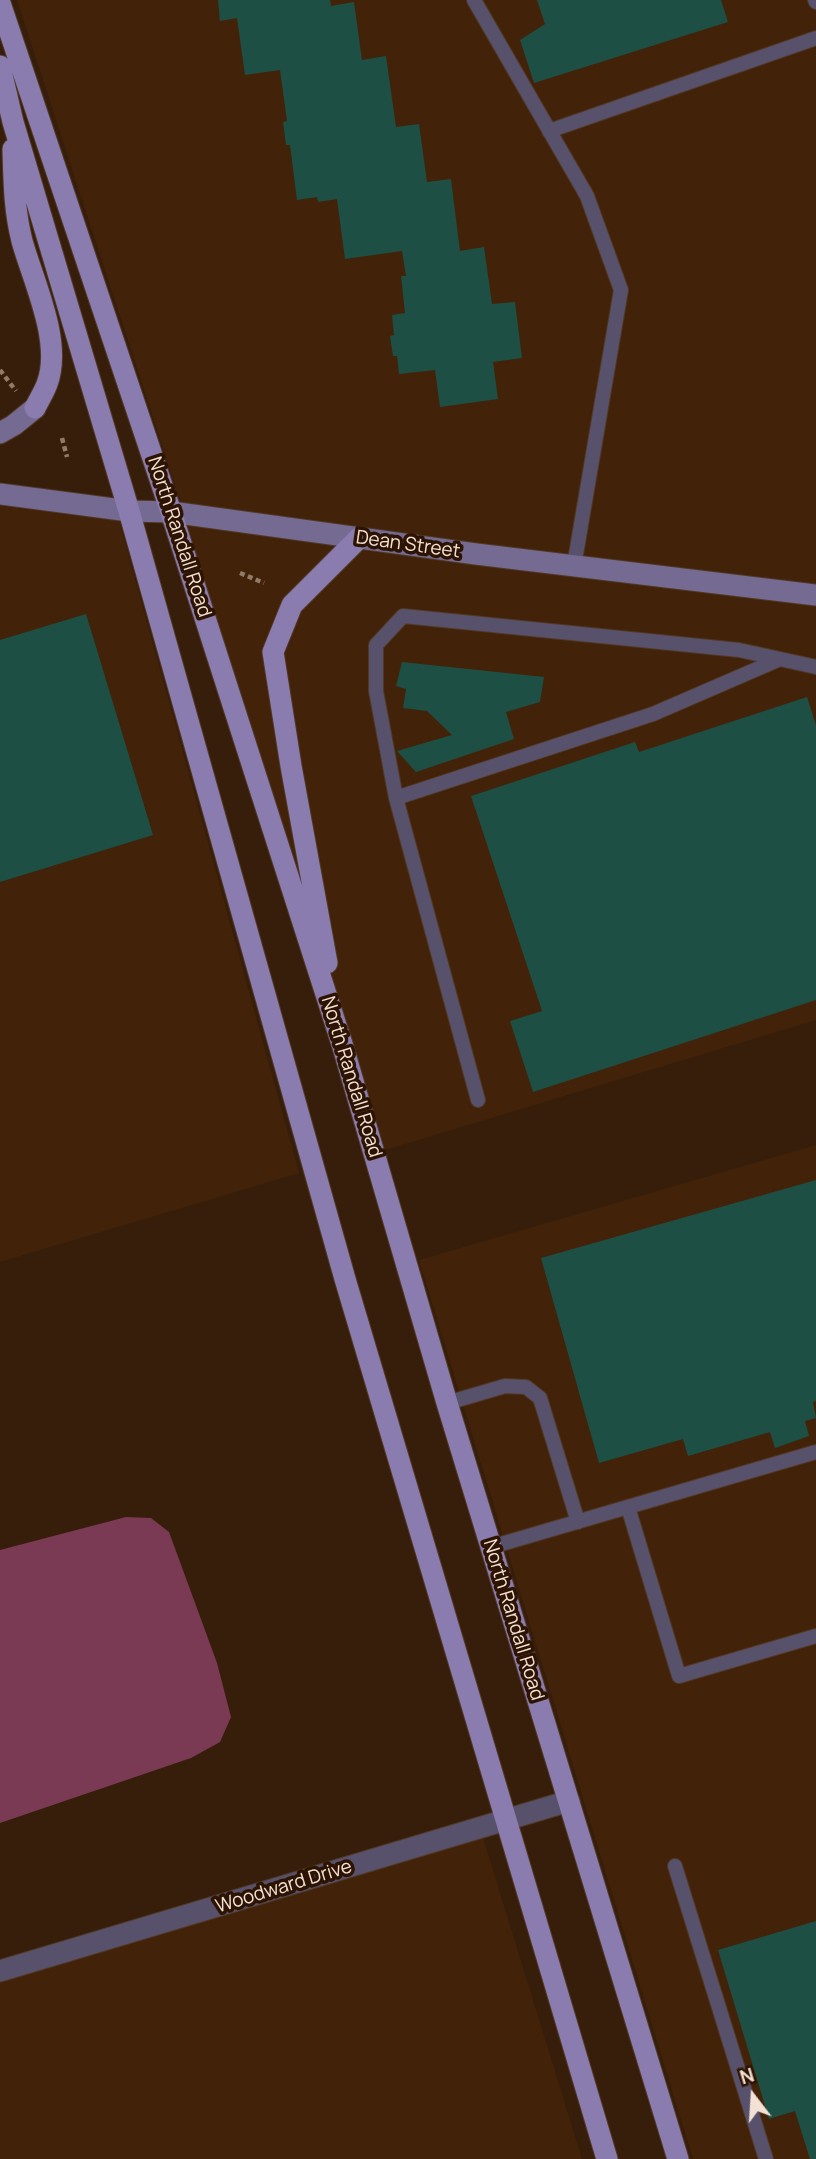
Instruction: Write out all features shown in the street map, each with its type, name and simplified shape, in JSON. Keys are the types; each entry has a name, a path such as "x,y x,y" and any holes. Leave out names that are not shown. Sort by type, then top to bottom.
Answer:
{"main road":[{"name":"North Randall Road","path":"0,3 171,512 343,1047 447,1403 678,2159"},
{"name":"North Randall Road","path":"0,66 13,122 129,511 345,1279 607,2159"},
{"name":"North Randall Road","path":"13,122 14,203 23,243 39,291 51,359 48,383 35,408"},
{"path":"343,1047 291,766 273,652 292,605 359,538"}],"street":[{"path":"0,433 35,408"},
{"name":"Dean Street","path":"0,494 129,511 171,512 574,566 816,595"},
{"name":"Woodward Drive","path":"0,1971 569,1801"}],"lane":[{"path":"474,0 587,197 621,290 574,566"},
{"path":"549,131 816,38"},
{"path":"478,1100 396,798 376,691 376,645 403,616 739,650 816,667"},
{"path":"396,798 653,714 780,659"},
{"path":"447,1403 505,1386 526,1387 540,1398 578,1522"},
{"path":"491,1547 816,1452"},
{"path":"628,1507 678,1676 816,1636"},
{"path":"675,1866 766,2159"}],"path":[{"path":"62,438 67,457"},
{"path":"240,573 264,583"}],"shaded area":[{"path":"17,0 816,0 816,586 566,557 182,506"},
{"path":"0,506 119,521 299,1173 0,1262"},
{"path":"185,523 816,603 816,1020 382,1151"},
{"path":"816,1145 816,2159 693,2159 419,1260"},
{"path":"126,1517 151,1518 169,1532 217,1663 231,1717 220,1742 191,1758 0,1823 0,1550"},
{"path":"480,1828 582,2159 0,2159 0,1971"}],"building":[{"path":"218,0 330,0 331,6 354,2 362,60 386,56 396,127 419,124 427,182 451,179 460,251 484,247 492,304 515,302 522,358 493,362 498,399 440,407 435,370 399,374 397,356 393,356 390,336 394,335 392,315 405,313 401,276 406,276 402,251 345,259 337,199 318,202 317,197 297,200 290,145 286,145 283,122 287,121 280,70 245,75 237,18 220,21"},
{"path":"537,0 721,0 728,22 534,83 520,40 545,24"},
{"path":"86,614 153,835 0,882 0,640"},
{"path":"402,662 544,677 540,702 506,712 514,739 416,772 397,751 452,735 427,711 403,708 406,689 396,686"},
{"path":"807,697 816,725 816,1000 533,1092 510,1021 542,1011 471,796 635,742 639,752"},
{"path":"816,1180 816,1401 813,1402 816,1418 805,1421 809,1436 775,1448 770,1432 688,1456 683,1439 599,1463 541,1258"},
{"path":"816,1921 816,2159 810,2159 795,2111 769,2119 718,1950"}]}
